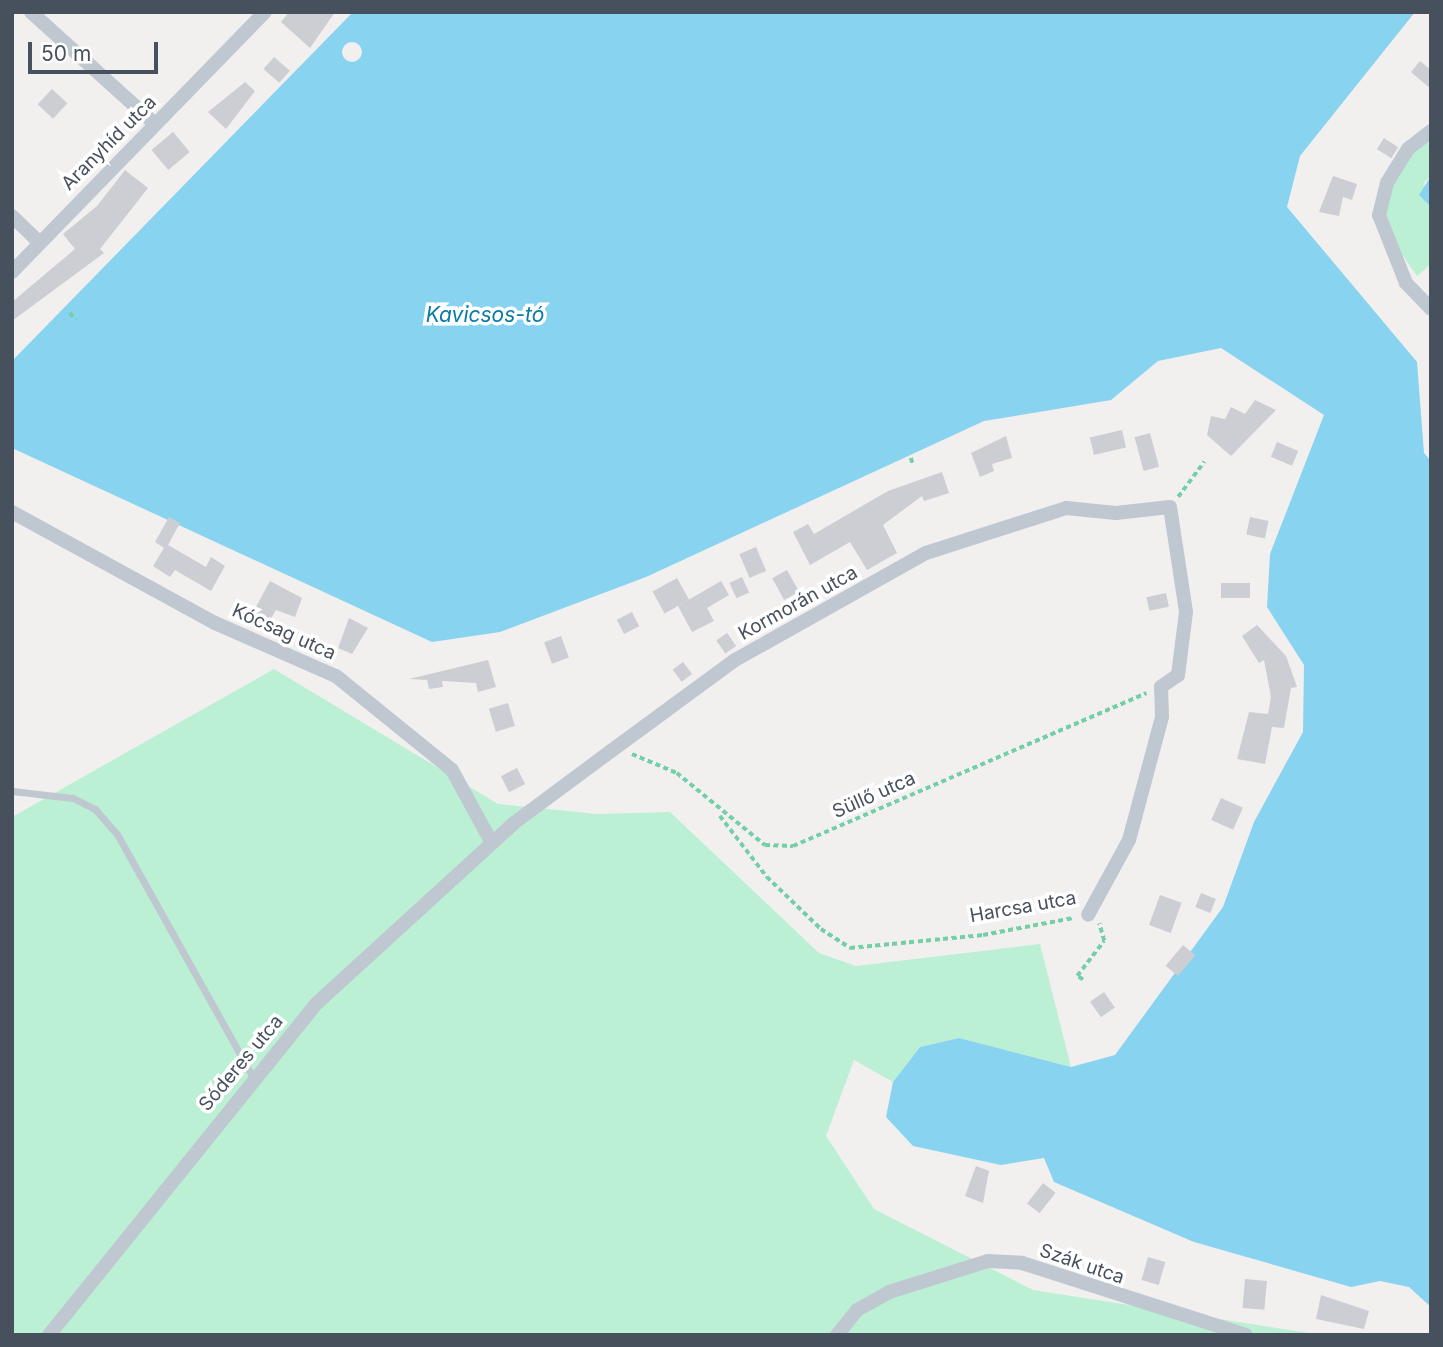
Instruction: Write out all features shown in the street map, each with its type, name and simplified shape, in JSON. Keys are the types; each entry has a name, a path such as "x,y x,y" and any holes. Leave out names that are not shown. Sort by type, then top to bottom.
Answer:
{"street":[{"path":"32,12 155,124"},
{"name":"Aranyhíd utca","path":"12,272 265,12"},
{"path":"1431,131 1408,149 1387,183 1380,215 1406,283 1431,309"},
{"path":"12,216 39,242"},
{"path":"1161,687 1178,675 1186,612 1170,507"},
{"name":"Kormorán utca","path":"492,843 735,660 926,553 1066,508 1116,513 1170,507"},
{"name":"Kócsag utca","path":"12,512 243,637 336,676 452,770 492,843"},
{"name":"Harcsa utca","path":"1088,915 1129,839 1162,717 1161,687"},
{"name":"Sóderes utca","path":"49,1335 317,1003 492,843"},
{"name":"Szák utca","path":"837,1335 857,1310 888,1292 988,1261 1022,1263 1246,1335"}],"lane":[{"path":"12,791 73,798 95,809 117,834 254,1079"}],"path":[{"path":"70,313 76,320"},
{"path":"911,458 913,464"},
{"path":"1170,507 1204,462"},
{"name":"Süllő utca","path":"611,751 677,773 716,811 765,845 793,846 1161,687"},
{"name":"Harcsa utca","path":"716,811 767,877 821,929 850,947 983,935 1088,915"},
{"path":"1083,980 1077,976 1104,941 1098,922 1088,915"}],"green space":[{"path":"1431,139 1431,176 1424,183 1431,207 1431,264 1417,276 1392,240 1386,214 1392,185 1411,153"},
{"path":"274,669 498,804 597,814 670,812 819,953 856,966 1040,944 1071,1067 959,1038 920,1047 893,1082 854,1060 826,1136 874,1209 1033,1290 1322,1335 12,1335 12,817"}],"water":[{"name":"Kavicsos-tó","path":"353,12 1415,12 1300,156 1287,207 1417,362 1424,453 1431,461 1431,1307 1409,1287 1380,1281 1351,1287 1194,1242 1054,1182 1044,1158 1001,1165 913,1146 886,1117 893,1082 920,1047 959,1038 1071,1067 1115,1055 1223,907 1254,822 1303,732 1304,665 1267,607 1270,554 1324,415 1221,348 1158,361 1111,400 984,421 646,577 500,632 432,642 12,448 12,361"},
{"path":"1431,176 1431,207 1419,195"}],"pier":[{"path":"348,42 356,42 362,52 356,62 348,62 342,56 342,48"}],"building":[{"path":"289,12 335,12 310,48 281,22"},
{"path":"274,57 290,71 279,83 264,69"},
{"path":"1420,61 1431,70 1431,89 1411,72"},
{"path":"245,82 255,91 226,129 208,112"},
{"path":"52,89 67,103 53,119 38,104"},
{"path":"173,132 190,152 168,170 152,150"},
{"path":"1384,138 1398,147 1391,158 1377,149"},
{"path":"125,170 148,188 100,249 104,253 12,321 12,302 75,249 63,234 97,206"},
{"path":"1333,176 1357,184 1352,200 1343,197 1339,216 1319,212"},
{"path":"1255,400 1276,410 1231,456 1207,435 1211,416 1225,419 1231,407 1245,414"},
{"path":"1122,430 1126,448 1094,455 1090,437"},
{"path":"1150,433 1159,467 1144,471 1135,437"},
{"path":"1006,436 1012,458 992,464 994,471 980,477 971,453"},
{"path":"1277,442 1298,451 1292,466 1271,457"},
{"path":"942,472 949,493 924,501 922,496 883,525 897,553 867,570 850,542 810,565 793,532 808,524 814,534 888,491"},
{"path":"169,517 180,523 168,545 206,567 211,557 225,566 211,591 175,570 170,577 153,566 164,548 155,542"},
{"path":"1250,517 1269,521 1265,539 1246,535"},
{"path":"756,547 766,571 750,578 739,554"},
{"path":"787,570 799,592 784,600 772,578"},
{"path":"742,577 749,592 736,598 729,583"},
{"path":"677,578 689,600 665,613 653,592"},
{"path":"270,581 302,598 295,617 276,610 266,627 250,618"},
{"path":"721,581 729,595 707,608 714,621 692,632 678,606"},
{"path":"1221,583 1250,583 1250,598 1221,598"},
{"path":"1166,593 1169,607 1149,611 1146,597"},
{"path":"632,612 639,626 624,634 617,620"},
{"path":"349,618 368,628 352,654 338,648"},
{"path":"1257,625 1286,656 1297,687 1291,688 1284,728 1272,727 1265,764 1237,759 1249,712 1268,714 1271,697 1264,660 1259,663 1242,636"},
{"path":"727,633 736,646 726,654 716,640"},
{"path":"561,636 569,658 552,664 544,642"},
{"path":"488,660 496,687 478,692 476,683 442,681 443,687 429,689 427,680 409,679"},
{"path":"683,662 692,674 682,682 673,670"},
{"path":"508,703 515,726 496,732 489,709"},
{"path":"517,768 525,784 509,792 501,776"},
{"path":"1221,798 1243,808 1233,830 1211,820"},
{"path":"1201,893 1216,899 1210,913 1195,907"},
{"path":"1160,895 1182,903 1171,933 1149,925"},
{"path":"1183,945 1195,955 1178,976 1166,966"},
{"path":"1104,992 1115,1008 1101,1017 1090,1002"},
{"path":"976,1166 989,1171 983,1203 965,1196"},
{"path":"1043,1183 1056,1193 1040,1213 1027,1203"},
{"path":"1148,1257 1165,1262 1159,1285 1141,1280"},
{"path":"1245,1279 1267,1281 1264,1310 1242,1308"},
{"path":"1321,1295 1369,1311 1364,1329 1316,1319"}]}
